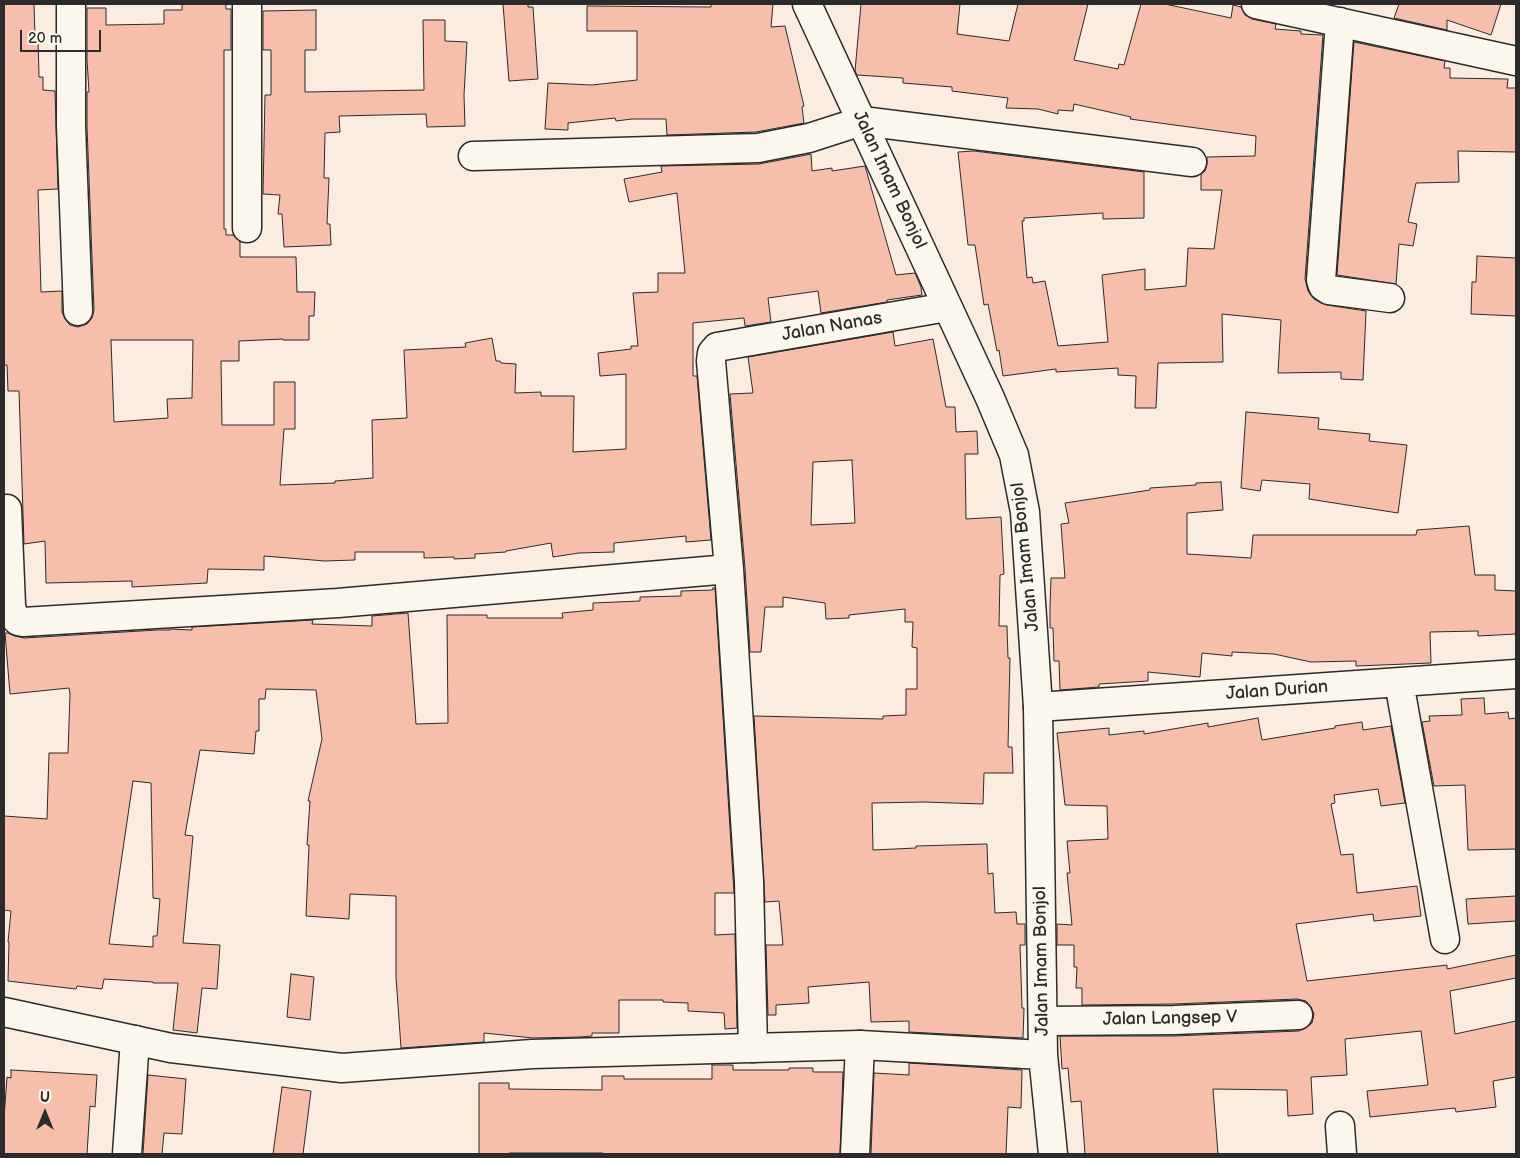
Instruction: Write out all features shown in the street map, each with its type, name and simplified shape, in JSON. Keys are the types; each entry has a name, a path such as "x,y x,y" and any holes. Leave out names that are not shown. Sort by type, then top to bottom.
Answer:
{"street":[{"path":"71,4 71,126 78,311"},
{"path":"247,4 247,228"},
{"name":"Jalan Imam Bonjol","path":"807,4 990,398 1014,455 1025,512 1038,708 1043,1055 1053,1154"},
{"path":"1256,4 1516,61"},
{"path":"1340,22 1321,280 1323,286 1329,290 1390,298"},
{"path":"472,156 758,148 809,138 862,121 1192,162"},
{"name":"Jalan Nanas","path":"729,570 711,361 713,350 717,347 947,308"},
{"path":"6,509 11,605 13,616 18,621 23,622 338,603 729,570 749,881 753,1048"},
{"name":"Jalan Durian","path":"1038,708 1516,674"},
{"path":"1399,682 1444,939"},
{"path":"4,1012 171,1048 342,1068 532,1054 860,1045 1043,1055"},
{"name":"Jalan Langsep V","path":"1043,1021 1174,1020 1298,1015"},
{"path":"127,1154 135,1040"},
{"path":"855,1154 860,1045"},
{"path":"1340,1126 1342,1154"}],"building":[{"path":"4,4 34,4 35,37 38,37 39,77 43,77 43,90 55,91 58,189 38,190 41,292 62,291 62,312 65,319 70,325 78,327 87,324 92,318 94,310 87,126 87,92 89,92 87,8 106,8 106,25 164,24 164,10 182,10 182,4 226,4 226,9 231,9 231,50 224,50 224,229 226,229 226,235 233,235 240,242 240,257 296,257 297,292 315,292 314,316 309,316 309,340 239,341 239,361 221,361 222,425 274,425 274,382 295,382 295,429 284,429 280,485 335,483 335,481 373,478 372,420 407,418 404,350 466,347 465,343 492,338 496,361 516,364 515,393 541,392 541,396 574,396 573,452 626,449 626,374 600,376 598,353 631,349 631,346 638,346 633,293 658,292 658,273 685,273 677,193 629,202 624,179 662,172 661,166 759,164 811,154 812,171 832,168 832,171 865,166 896,275 915,273 922,295 821,313 818,291 768,298 771,322 745,326 744,318 693,323 693,376 697,376 711,540 686,542 686,536 614,543 614,552 579,553 553,557 551,543 506,552 475,554 475,558 454,559 454,557 424,558 424,552 355,552 355,560 325,561 264,556 264,570 208,569 207,583 132,587 132,581 46,583 45,541 24,544 19,391 8,391 7,365 4,365","holes":["111,340 193,340 192,398 167,399 168,418 114,422"]},
{"path":"503,4 528,4 528,7 533,7 538,79 509,81"},
{"path":"711,4 773,4 771,27 785,26 804,106 802,107 804,123 756,132 667,135 666,119 616,121 615,118 568,123 568,130 545,129 548,83 592,85 637,80 637,31 587,31 587,6 711,7"},
{"path":"861,4 960,4 957,34 1009,41 1018,4 1088,4 1074,60 1118,69 1119,64 1124,65 1141,4 1165,4 1231,18 1233,5 1241,7 1245,15 1252,19 1276,24 1275,29 1301,31 1301,34 1323,35 1305,279 1308,291 1314,299 1321,303 1366,311 1363,380 1341,379 1341,372 1278,373 1281,320 1222,314 1223,362 1158,363 1156,408 1135,408 1136,376 1118,375 1118,368 1056,372 1056,369 1003,376 988,304 984,305 975,245 968,245 958,152 974,151 1144,172 1144,218 1103,219 1103,213 1024,218 1024,221 1022,221 1027,278 1032,277 1033,283 1045,281 1058,346 1108,342 1102,275 1145,269 1145,290 1186,286 1188,248 1214,249 1222,190 1201,190 1201,174 1205,171 1207,157 1255,156 1256,136 1130,119 1131,117 1074,104 1073,111 1058,110 1058,114 1038,109 1006,108 1008,98 952,91 952,87 903,83 903,78 857,75 855,71"},
{"path":"1399,4 1501,4 1491,35 1447,20 1447,30 1394,18"},
{"path":"316,10 316,50 305,50 305,92 424,90 423,20 445,20 445,41 467,42 464,95 465,126 427,127 426,114 339,116 340,132 325,133 324,178 329,178 327,224 330,224 331,245 284,247 282,214 278,214 280,195 263,194 265,95 271,95 271,50 263,50 263,11"},
{"path":"1354,42 1445,61 1444,68 1450,68 1450,78 1508,79 1507,88 1516,88 1516,152 1458,151 1459,182 1416,183 1408,222 1417,224 1413,246 1399,244 1396,284 1337,275"},
{"path":"1477,256 1516,258 1516,316 1471,314 1472,282 1476,282"},
{"path":"893,332 895,346 933,339 946,407 955,407 956,432 977,431 978,454 965,454 966,519 1001,517 1004,574 1000,575 999,626 1007,626 1008,658 1010,658 1008,747 1012,747 1013,773 984,773 983,804 872,803 873,850 916,848 916,846 987,844 988,874 993,873 995,913 1016,912 1017,924 1025,924 1025,945 1020,945 1022,1008 1024,1008 1023,1038 909,1032 909,1021 871,1022 869,982 808,987 809,1003 776,1005 776,1015 768,1015 766,945 783,945 779,901 765,902 754,716 883,719 883,716 906,715 906,689 917,689 917,648 912,647 913,622 905,622 905,609 849,615 849,618 826,619 825,603 783,597 783,607 765,607 761,652 750,652 745,568 730,394 753,393 748,357","holes":["852,460 855,523 811,525 813,462"]},
{"path":"1246,412 1319,418 1318,429 1370,434 1369,441 1407,445 1398,513 1309,499 1310,484 1262,480 1260,491 1241,488"},
{"path":"1221,482 1223,510 1187,513 1187,554 1251,558 1253,535 1416,535 1417,530 1469,526 1475,575 1495,575 1495,590 1516,591 1516,634 1478,636 1478,631 1430,632 1431,663 1356,666 1356,661 1311,662 1274,654 1232,652 1232,656 1202,653 1200,677 1148,672 1148,681 1099,684 1099,687 1060,690 1059,661 1054,661 1053,628 1050,628 1050,607 1051,578 1065,578 1061,524 1069,523 1065,503 1150,490 1150,488"},
{"path":"715,588 734,893 715,893 715,935 735,934 737,1028 725,1029 724,1013 688,1011 688,1003 663,1002 663,1000 619,1000 619,1033 592,1033 592,1036 580,1037 533,1038 484,1033 484,1042 401,1048 396,977 396,896 350,894 349,919 306,916 310,801 308,801 322,739 316,690 266,689 265,699 259,699 259,731 256,731 254,754 200,750 185,835 193,836 183,943 220,945 217,989 202,988 197,1033 173,1030 178,983 104,979 102,989 77,986 76,989 8,981 8,942 11,911 4,910 4,816 47,819 49,753 68,753 70,694 69,688 10,694 5,633 24,638 170,629 192,630 192,627 313,620 312,624 372,626 372,616 408,613 416,724 448,723 447,615 487,615 487,618 563,618 562,613 593,610 593,603 640,601 640,597 681,596 681,591 713,590","holes":["133,781 151,783 153,898 160,899 157,936 153,936 153,947 109,944"]},
{"path":"1484,698 1485,714 1508,712 1509,719 1516,718 1516,849 1468,850 1465,785 1434,786 1422,722 1430,721 1429,716 1462,715 1461,699"},
{"path":"1258,718 1262,740 1362,722 1363,730 1391,726 1405,803 1381,806 1378,789 1334,795 1335,803 1331,804 1341,855 1353,854 1357,893 1417,886 1421,916 1374,921 1373,914 1296,924 1307,981 1447,965 1447,969 1516,955 1516,978 1450,991 1455,1034 1516,1021 1516,1077 1493,1081 1496,1107 1456,1112 1455,1108 1370,1117 1367,1091 1428,1085 1421,1031 1345,1039 1347,1075 1311,1077 1313,1114 1288,1116 1287,1090 1213,1089 1218,1154 1085,1154 1081,1101 1071,1102 1068,1068 1062,1069 1060,1036 1174,1036 1299,1031 1312,1023 1314,1014 1306,1001 1297,999 1174,1004 1082,1005 1082,988 1076,988 1077,967 1074,967 1074,945 1057,945 1057,924 1072,925 1067,873 1070,873 1067,841 1108,839 1107,806 1065,805 1057,733 1109,728 1109,735 1144,731 1144,734 1208,723 1208,727"},
{"path":"1516,896 1516,921 1468,924 1466,899"},
{"path":"291,974 314,977 310,1020 287,1017"},
{"path":"909,1063 1022,1070 1021,1108 1008,1107 1006,1154 871,1154 874,1073 909,1075"},
{"path":"712,1065 733,1065 733,1070 813,1068 813,1072 843,1072 840,1154 479,1154 479,1083 509,1083 509,1089 602,1090 602,1076 624,1076 624,1079 712,1079"},
{"path":"11,1070 97,1075 95,1107 90,1106 87,1154 4,1154 7,1077 11,1078"},
{"path":"148,1075 186,1079 182,1134 164,1133 162,1154 143,1154"},
{"path":"282,1087 311,1091 303,1154 273,1154"}]}
